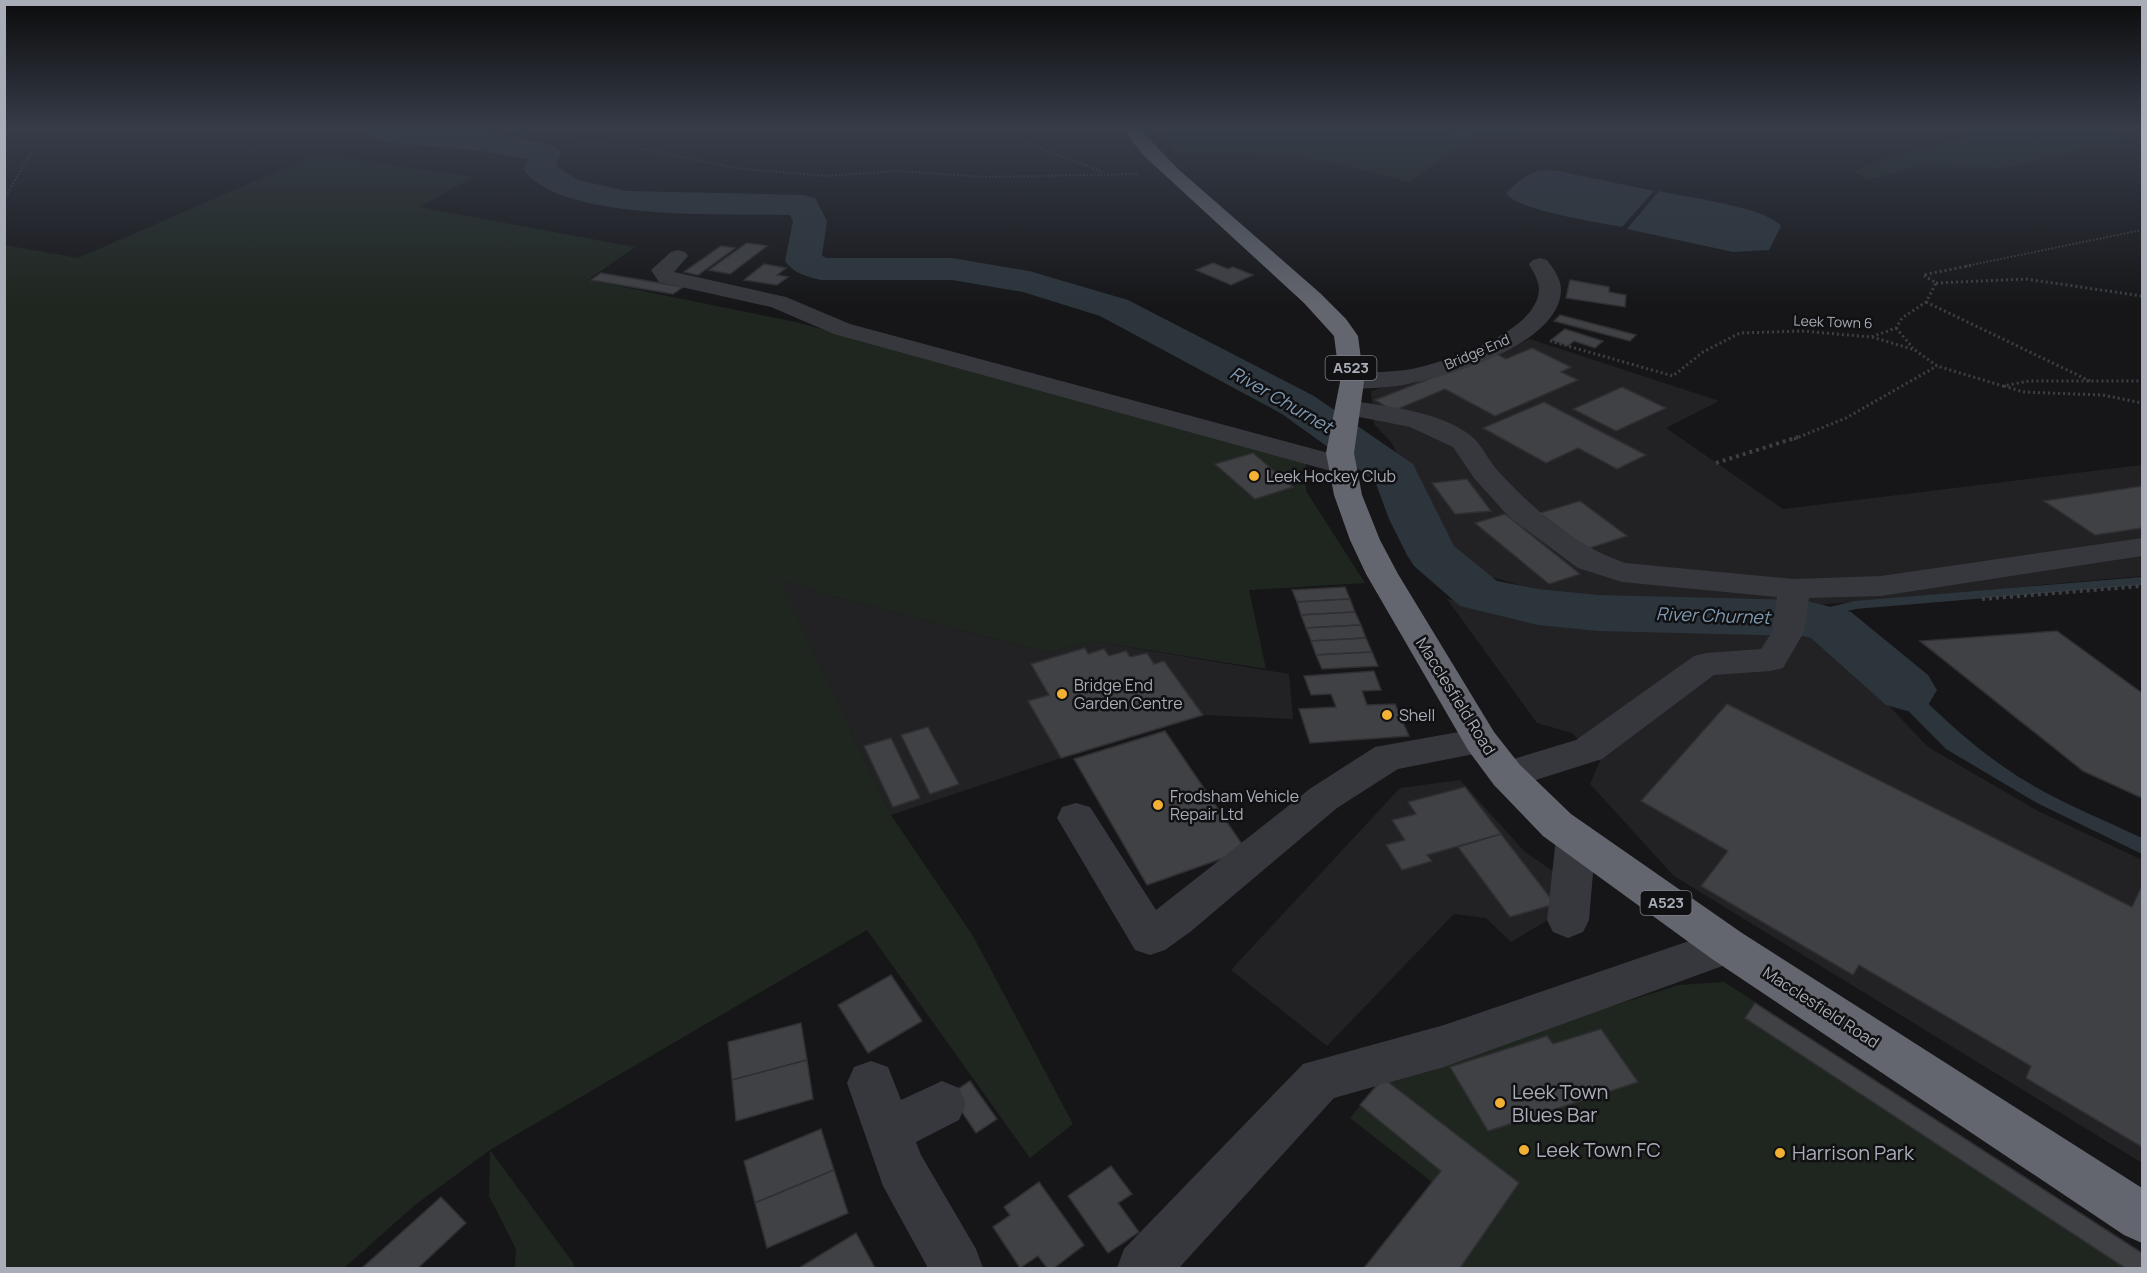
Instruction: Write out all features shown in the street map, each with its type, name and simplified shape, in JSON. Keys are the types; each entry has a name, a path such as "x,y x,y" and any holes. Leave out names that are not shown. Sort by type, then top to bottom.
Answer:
{"highway":[{"name":"Macclesfield Road","path":"1189,188 1312,298 1338,324 1346,336 1348,495 1365,540 1382,574 1480,741 1507,775 1557,825 1726,946 2142,1217"}],"street":[{"path":"678,256 662,270 667,277 778,302 842,329 1346,425 1416,420 1462,441 1484,472 1519,511 1589,561 1622,572 1791,609 1881,586 2142,547"},
{"name":"Bridge End","path":"1346,425 1413,376 1450,365 1496,347 1532,324 1550,296 1550,282 1540,264"},
{"path":"1507,775 1589,750 1706,664 1771,660 1791,609"},
{"path":"1076,818 1150,937 1175,920 1324,798 1388,757 1480,741"},
{"path":"1568,920 1576,838"},
{"path":"1143,1269 1320,1080 1444,1046 1726,946"},
{"path":"871,1083 901,1168 957,1269"},
{"path":"888,1131 942,1104"}],"path":[{"name":"Leek Town 6","path":"1521,333 1673,376 1703,352 1740,333 1802,331 1871,337 1896,328 1902,318 1926,302 1936,283 1923,275 2142,230"},
{"path":"1936,283 2026,279 2142,296"},
{"path":"1926,302 1944,308 2017,347 2057,363 2090,381"},
{"path":"1896,328 1915,350 1936,366 2023,392 2103,395 2142,404"},
{"path":"1871,337 1915,350"},
{"path":"1716,463 1789,441 1846,418 1936,366"},
{"path":"2003,386 2029,381 2142,381"},
{"path":"1978,600 2142,586"}],"shaded area":[{"path":"238,188 453,188 419,207 635,247 588,280 796,322 1306,462 1306,491 1365,583 1249,590 1266,669 1092,641 1049,653 835,597 779,579 891,815 973,936 1073,1124 1030,1158 867,930 490,1150 415,1205 344,1268 5,1268 4,245 78,258"},
{"path":"1511,188 1642,188 1654,191 1622,227 1541,210 1525,205 1506,193"},
{"path":"1659,191 1743,208 1773,219 1781,226 1769,250 1733,252 1627,229"},
{"path":"1530,339 1719,401 1666,428 1783,509 2142,465 2142,576 1806,606 1581,604 1472,571 1424,504 1391,442 1374,424 1371,391 1452,367"},
{"name":"Bridge End Garden Centre","path":"778,578 835,597 1049,653 1092,641 1289,674 1293,719 1203,715 1061,758 891,815"},
{"path":"1447,599 1553,620 1672,627 1779,625 1819,632 1928,747 2038,811 2142,860 2142,1163 1674,876 1590,784 1600,761 1572,733 1537,723"},
{"path":"1850,631 1983,752 2037,788 2142,838 2142,854 2037,803 1946,749 1846,648"},
{"path":"1460,780 1525,852 1575,886 1564,910 1511,942 1486,918 1454,914 1327,1046 1231,970 1400,788"},
{"path":"1724,982 2142,1253 2142,1268 1364,1268 1432,1182 1350,1118 1383,1078 1679,985"},
{"path":"490,1150 574,1264 573,1268 515,1268 516,1249 489,1196"}],"building":[{"path":"747,243 767,246 730,274 709,270"},
{"path":"721,246 735,248 698,275 684,272"},
{"path":"1213,263 1228,269 1233,267 1253,275 1231,285 1196,270"},
{"path":"764,264 786,268 777,275 788,277 777,285 744,280"},
{"path":"601,273 683,287 673,294 591,280"},
{"path":"1570,280 1609,287 1609,292 1626,295 1625,307 1566,298"},
{"path":"1560,315 1636,335 1630,341 1554,321"},
{"path":"1565,329 1603,341 1595,348 1574,341 1568,346 1551,340"},
{"path":"1532,348 1571,367 1561,372 1578,380 1495,416 1445,389 1393,411 1375,400 1495,353 1506,359"},
{"path":"1622,387 1666,408 1616,431 1573,409"},
{"path":"1544,402 1646,455 1617,469 1578,448 1546,463 1483,428"},
{"name":"Leek Hockey Club","path":"1253,453 1293,487 1255,499 1215,464"},
{"path":"1467,479 1491,511 1455,514 1432,483"},
{"path":"2142,486 2142,528 2095,535 2044,501"},
{"path":"1580,501 1627,536 1587,549 1540,513"},
{"path":"1505,514 1580,574 1549,584 1475,523"},
{"path":"1345,587 1350,599 1297,602 1292,590"},
{"path":"1350,599 1355,612 1301,615 1297,602"},
{"path":"1355,612 1361,625 1306,628 1301,615"},
{"path":"1361,625 1366,638 1311,641 1306,628"},
{"path":"2057,631 2142,693 2142,798 2083,771 1920,641"},
{"path":"1366,638 1372,652 1316,655 1311,641"},
{"path":"1085,648 1088,654 1104,649 1109,656 1126,651 1130,657 1147,653 1154,664 1164,661 1203,715 1061,758 1028,701 1049,695 1031,664"},
{"path":"1372,652 1378,666 1322,669 1316,655"},
{"path":"1374,671 1381,690 1362,691 1367,705 1395,704 1409,736 1310,743 1299,709 1336,707 1331,694 1311,695 1304,676"},
{"path":"1727,704 2132,907 2142,889 2142,1147 2026,1078 2031,1066 1859,965 1853,975 1701,886 1728,851 1641,801"},
{"path":"928,727 959,784 930,794 901,735"},
{"name":"Frodsham Vehicle Repair Ltd","path":"1165,731 1246,850 1147,885 1074,759"},
{"path":"891,738 920,798 893,807 864,746"},
{"path":"1465,787 1501,834 1427,855 1432,861 1402,870 1386,845 1405,840 1392,820 1416,814 1408,802"},
{"path":"1501,834 1555,904 1510,917 1458,847"},
{"path":"891,975 922,1021 868,1053 838,1005"},
{"path":"1755,1003 2142,1253 2142,1268 2125,1268 1745,1018"},
{"path":"801,1023 807,1060 732,1080 728,1042"},
{"path":"1601,1029 1638,1082 1488,1131 1450,1067 1547,1036 1553,1044"},
{"path":"807,1060 813,1099 736,1121 732,1080"},
{"path":"1383,1078 1519,1183 1460,1268 1364,1268 1441,1171 1360,1105"},
{"path":"970,1081 997,1119 976,1133 950,1094"},
{"path":"821,1129 834,1170 755,1203 744,1161"},
{"path":"1111,1166 1132,1194 1118,1203 1139,1232 1108,1253 1068,1196"},
{"path":"834,1170 848,1213 767,1248 755,1203"},
{"path":"1039,1182 1084,1245 1054,1268 1047,1268 1038,1256 1020,1268 993,1227 1010,1215 1004,1207"},
{"path":"441,1197 466,1223 418,1268 362,1268"},
{"path":"856,1233 875,1268 799,1268"}],"waterway":[{"name":"River Churnet","path":"573,188 626,201 803,205 810,221 803,261 821,269 952,269 1029,282 1114,308 1298,405 1396,474 1414,519 1433,555 1479,594 1538,607 1598,613 1803,618 1831,625 1907,690"},
{"path":"1803,618 1855,605 2142,581"}],"place":[{"name":"Leek Hockey Club","path":"1254,476"},
{"name":"Bridge End Garden Centre","path":"1062,694"},
{"name":"Shell","path":"1387,715"},
{"name":"Frodsham Vehicle Repair Ltd","path":"1158,805"},
{"name":"Leek Town Blues Bar","path":"1500,1103"},
{"name":"Leek Town FC","path":"1524,1150"},
{"name":"Harrison Park","path":"1780,1153"}]}
